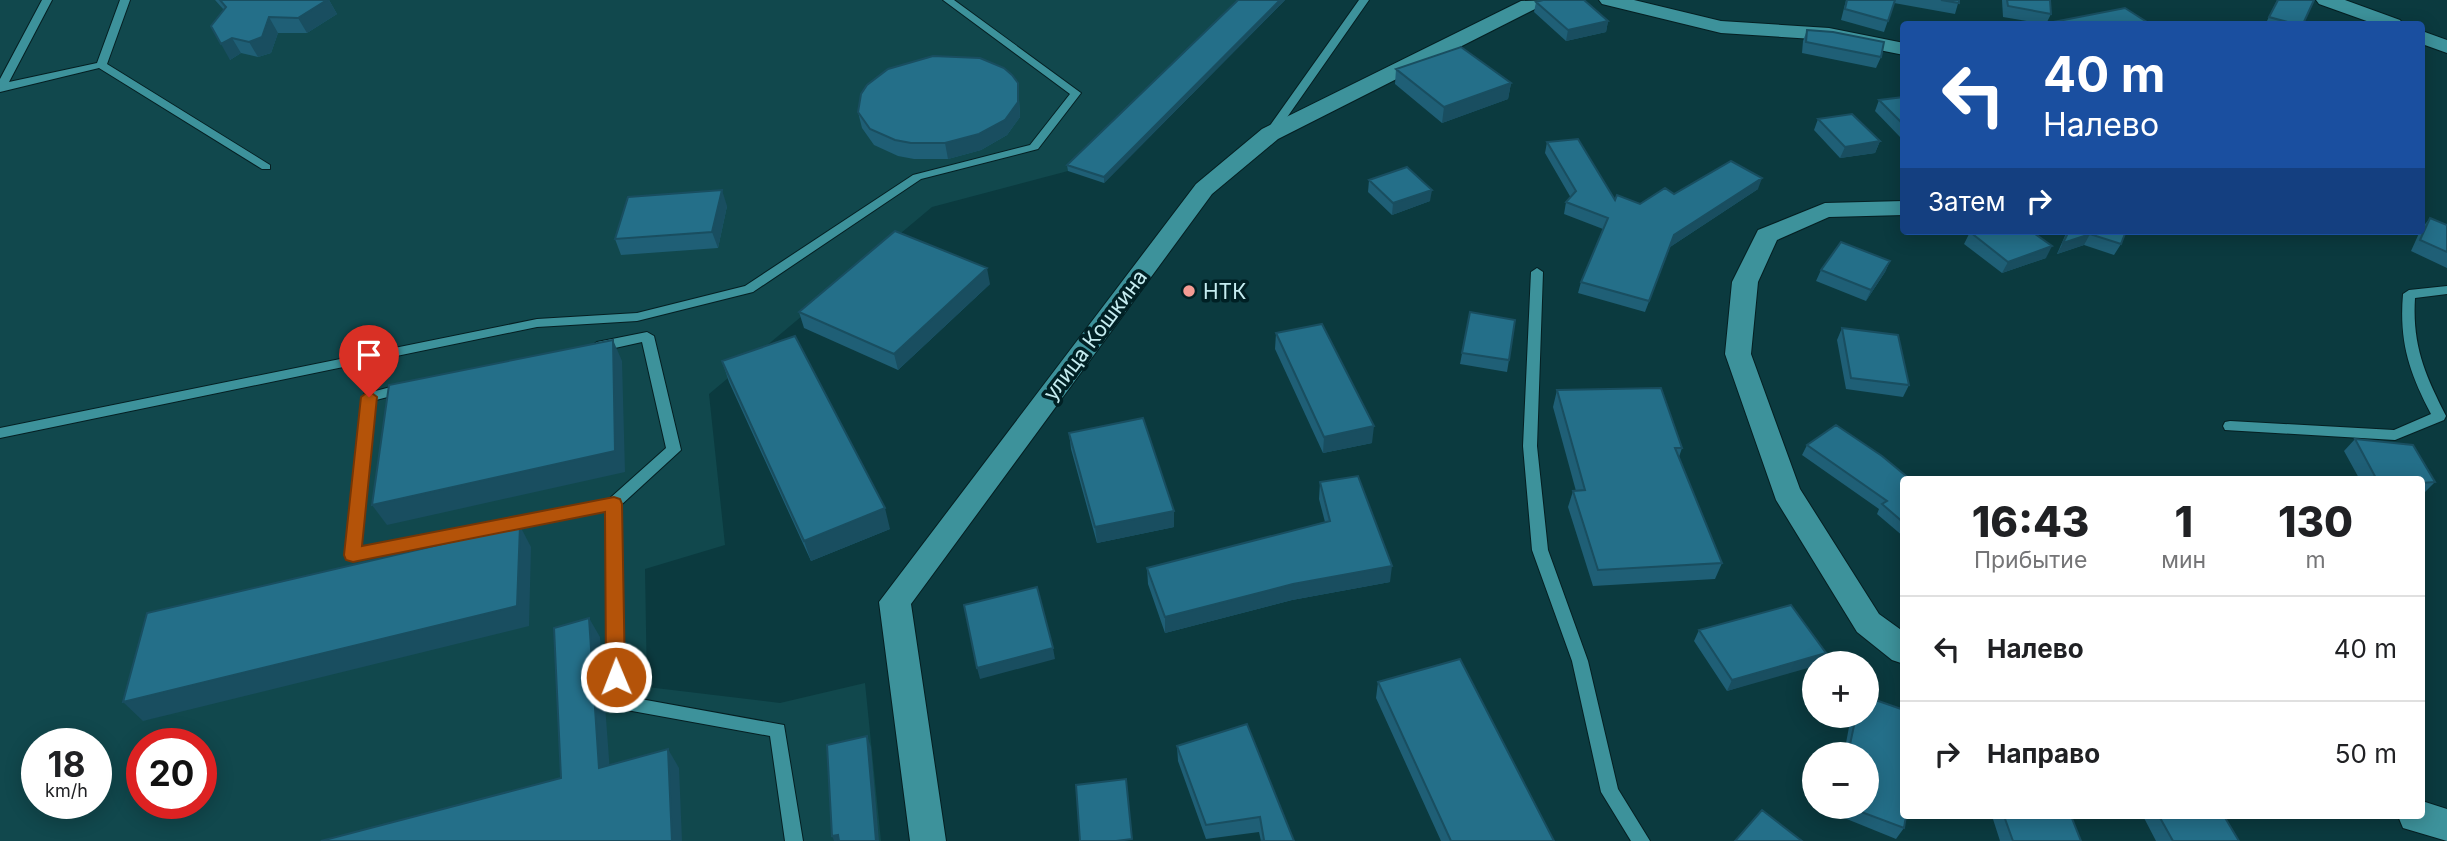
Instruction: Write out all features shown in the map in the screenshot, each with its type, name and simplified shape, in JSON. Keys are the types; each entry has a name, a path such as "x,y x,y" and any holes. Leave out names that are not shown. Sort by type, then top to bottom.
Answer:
{"street":[{"name":"улица Кошкина","path":"928,841 895,602 1204,190 1270,134 1528,5 1545,0"},
{"path":"1609,0 1721,27 1829,34 1900,48"},
{"path":"2326,0 2385,21"},
{"path":"2425,38 2447,47"},
{"path":"1900,208 1825,210 1767,234 1745,282 1738,354 1786,492 1868,623 1900,647"},
{"path":"2425,819 2447,826"}],"lane":[{"path":"1,88 47,0"},
{"path":"101,65 125,0"},
{"path":"0,433 537,323 637,317 749,289 917,177 1034,147 1076,93 948,0"},
{"path":"1270,134 1364,0"},
{"path":"1,88 101,65 266,167"},
{"path":"1537,272 1530,446 1540,550 1580,661 1610,792 1641,841"},
{"path":"2230,426 2395,435 2439,416 2414,367 2406,324 2409,294 2447,290"},
{"path":"422,385 369,397 353,555 614,504 674,450 647,336 580,350"},
{"path":"614,504 616,702 778,730 794,841"}],"shaded area":[{"path":"0,0 1244,0 1068,171 932,207 709,394 725,545 645,569 647,687 780,703 865,683 881,841 0,841"}],"building":[{"path":"220,0 327,0 298,18 269,17 262,37 249,42 232,38 221,44 211,26 226,7"},
{"path":"1238,0 1280,0 1104,177 1067,165"},
{"path":"1584,0 1608,21 1568,30 1536,2"},
{"path":"1847,0 1895,0 1888,21 1845,9"},
{"path":"2007,0 2050,0 2051,14 2008,6"},
{"path":"2278,0 2314,0 2304,21 2284,21 2269,17"},
{"path":"2125,8 2145,21 2058,21"},
{"path":"1807,30 1884,42 1881,57 1806,42"},
{"path":"1461,47 1511,83 1444,107 1396,69"},
{"path":"933,56 980,58 1004,68 1018,83 1018,102 1005,120 979,134 945,143 911,143 895,140 870,129 858,112 861,94 867,85 888,69"},
{"path":"1900,97 1900,121 1879,100"},
{"path":"1852,114 1880,141 1845,147 1818,119"},
{"path":"1578,139 1615,200 1617,195 1640,204 1665,188 1674,194 1731,161 1762,178 1674,235 1649,301 1581,282 1608,218 1566,202 1576,191 1547,142"},
{"path":"1407,167 1432,190 1393,203 1369,180"},
{"path":"722,190 712,232 615,239 628,197"},
{"path":"2430,218 2447,225 2447,252 2420,240 2425,235"},
{"path":"895,231 987,268 894,354 799,312"},
{"path":"1974,235 2037,235 2052,246 2008,262"},
{"path":"2067,235 2087,235 2063,243"},
{"path":"2093,235 2124,235 2121,244"},
{"path":"1841,242 1890,261 1871,290 1821,270"},
{"path":"1470,312 1515,320 1509,360 1462,353"},
{"path":"1322,324 1374,426 1324,437 1276,333"},
{"path":"1842,328 1898,335 1909,385 1851,378"},
{"path":"795,336 885,508 804,541 722,361"},
{"path":"613,340 615,451 372,505 389,385"},
{"path":"1661,388 1682,448 1675,448 1722,563 1598,570 1573,491 1585,490 1557,390"},
{"path":"1143,418 1174,511 1095,527 1069,433"},
{"path":"1836,425 1882,456 1906,476 1900,476 1900,520 1882,504 1887,501 1807,445"},
{"path":"2355,439 2413,445 2435,482 2425,483 2425,476 2375,476"},
{"path":"1358,476 1392,566 1293,584 1165,617 1147,568 1330,521 1320,482"},
{"path":"520,526 517,606 123,702 147,613"},
{"path":"1037,587 1053,648 977,668 964,605"},
{"path":"1791,605 1825,651 1802,651 1802,660 1732,680 1699,630"},
{"path":"589,618 599,768 668,749 672,841 321,841 561,778 554,628"},
{"path":"1460,659 1554,841 1451,841 1378,682"},
{"path":"1879,701 1900,709 1900,819 1906,819 1904,828 1879,819 1879,742 1851,742 1853,728 1879,728"},
{"path":"1247,724 1294,841 1261,841 1264,840 1260,817 1206,825 1177,746"},
{"path":"867,736 876,841 839,841 838,835 832,836 827,745"},
{"path":"1126,779 1132,839 1080,841 1076,785"},
{"path":"1762,810 1802,841 1735,841"},
{"path":"2005,819 2072,819 2081,841 2013,841"},
{"path":"2161,819 2226,819 2239,841 2173,841"}],"place":[{"name":"НТК","path":"1189,291"}],"route":[{"path":"369,397 353,555 614,504 616,677"}]}
